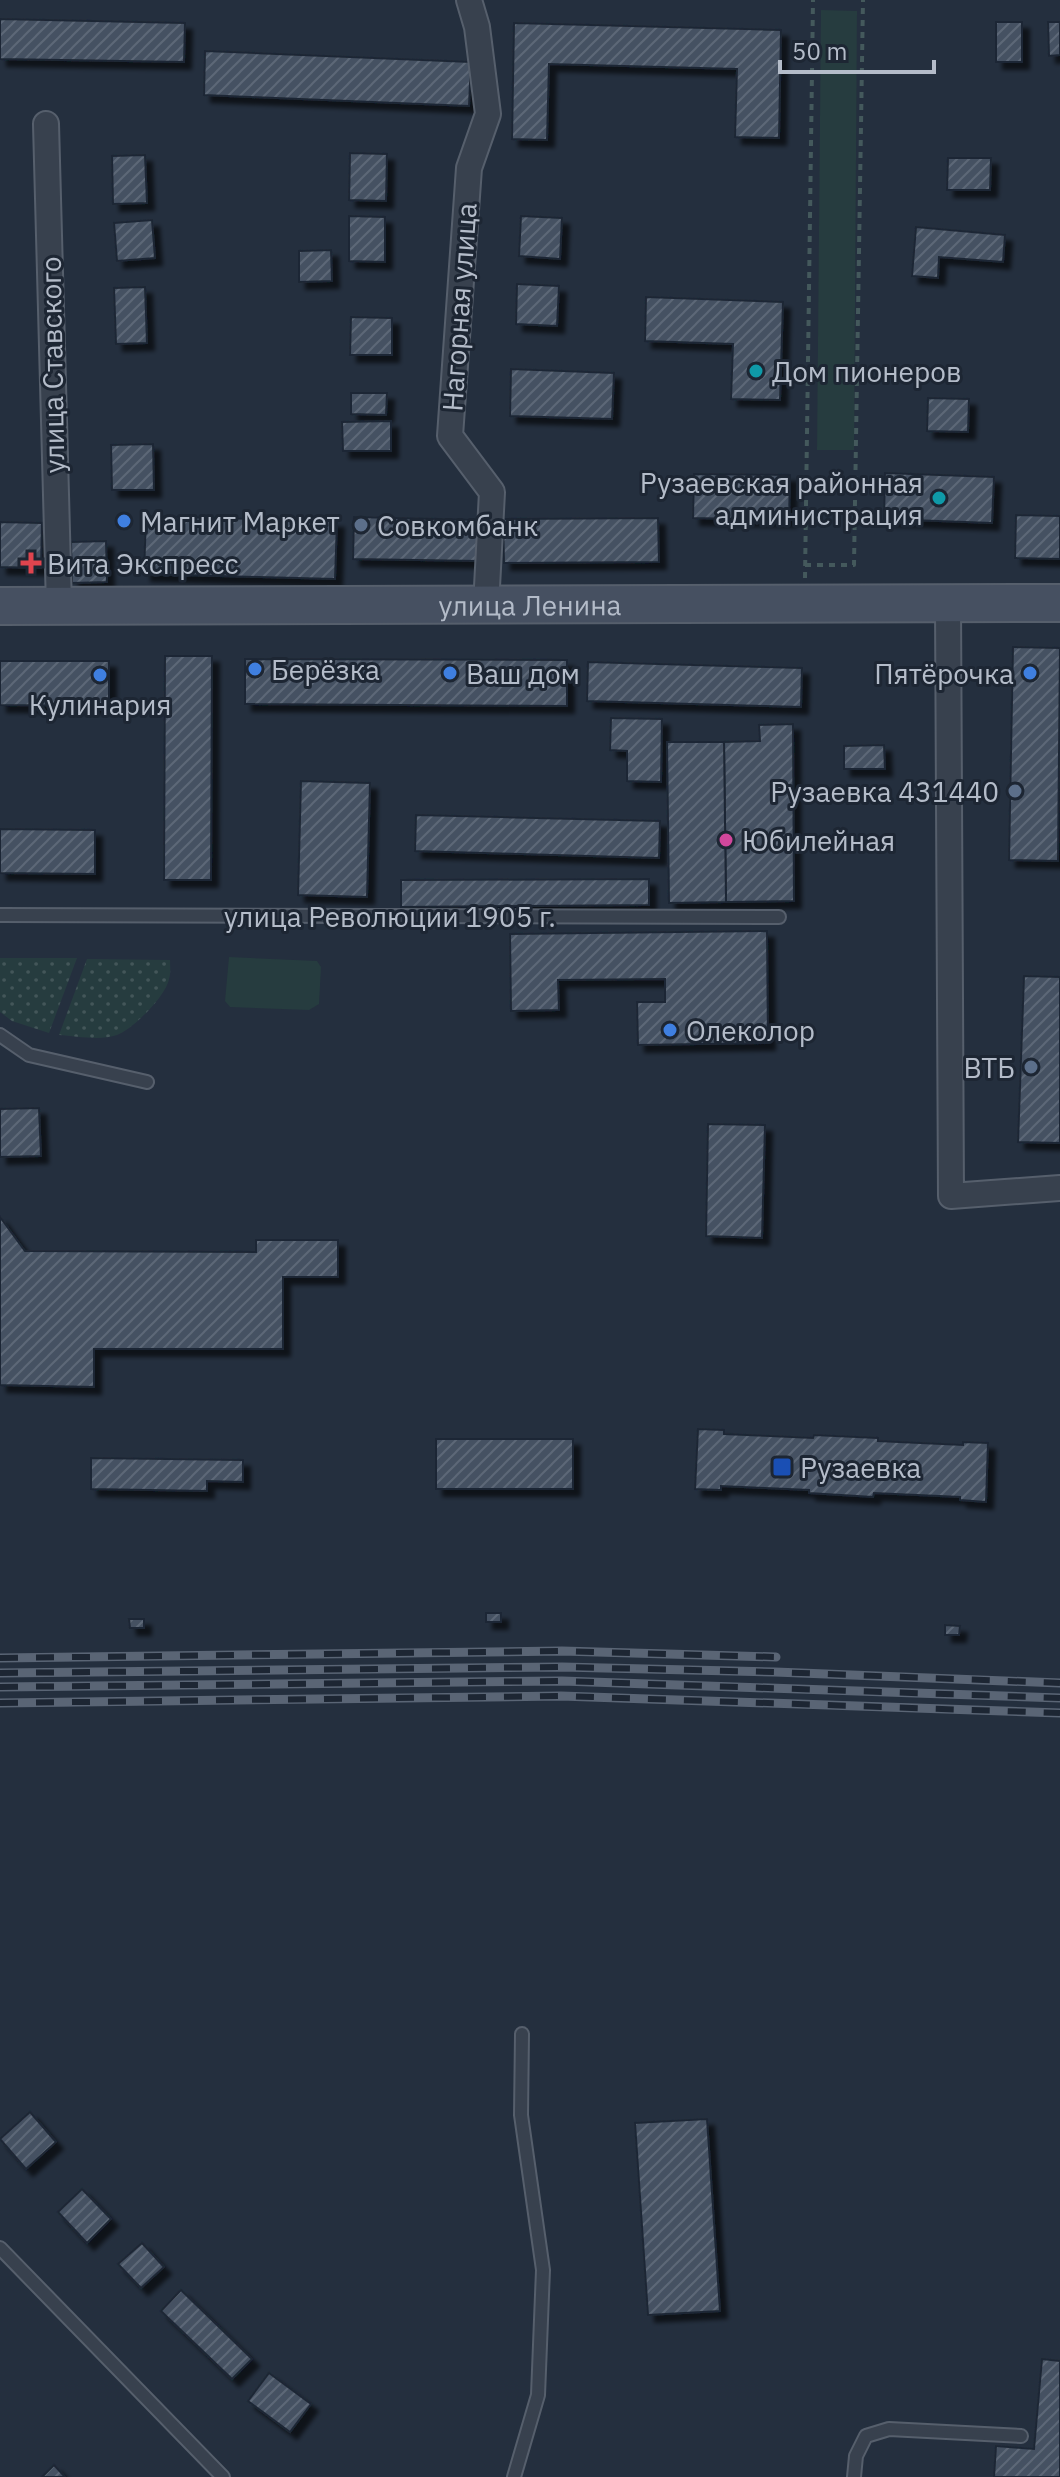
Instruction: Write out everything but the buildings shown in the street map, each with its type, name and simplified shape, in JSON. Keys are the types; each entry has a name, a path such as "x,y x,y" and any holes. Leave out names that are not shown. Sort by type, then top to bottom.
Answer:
{"street":[{"name":"Нагорная улица","path":"469,0 477,27 488,114 469,168 450,436 492,492 486,606"},
{"name":"улица Ставского","path":"46,124 59,606"},
{"name":"улица Ленина","path":"0,606 1060,603"},
{"path":"948,604 951,1196 1060,1188"}],"lane":[{"name":"улица Революции 1905 г.","path":"0,915 779,917"},
{"path":"0,1035 29,1055 147,1082"},
{"path":"514,2477 538,2395 543,2270 521,2115 522,2034"},
{"path":"0,2248 223,2477"},
{"path":"854,2477 856,2456 866,2436 889,2429 1021,2436"}],"path":[{"path":"805,604 813,0"},
{"path":"805,565 854,565 863,0"}],"green space":[{"path":"821,10 857,11 854,450 817,450"},
{"path":"229,957 317,961 321,967 319,1004 309,1010 230,1007 225,1001"},
{"path":"0,958 77,958 49,1033 12,1021 0,1012"},
{"path":"87,959 170,960 170,977 155,1003 124,1032 103,1038 59,1035"}],"railway":[{"path":"0,1658 562,1651 776,1657"},
{"path":"0,1673 562,1667 1060,1683"},
{"path":"0,1687 562,1681 1060,1698"},
{"path":"0,1703 561,1696 1060,1713"}],"place":[{"name":"Дом пионеров","path":"756,371"},
{"name":"Рузаевская районная администрация","path":"939,498"},
{"name":"Магнит Маркет","path":"124,521"},
{"name":"Совкомбанк","path":"361,525"},
{"name":"Вита Экспресс","path":"31,563"},
{"name":"Берёзка","path":"255,669"},
{"name":"Ваш дом","path":"450,673"},
{"name":"Пятёрочка","path":"1030,673"},
{"name":"Кулинария","path":"100,675"},
{"name":"Рузаевка 431440","path":"1015,791"},
{"name":"Юбилейная","path":"726,840"},
{"name":"Олеколор","path":"670,1030"},
{"name":"ВТБ","path":"1031,1067"},
{"name":"Рузаевка","path":"782,1467"}]}
